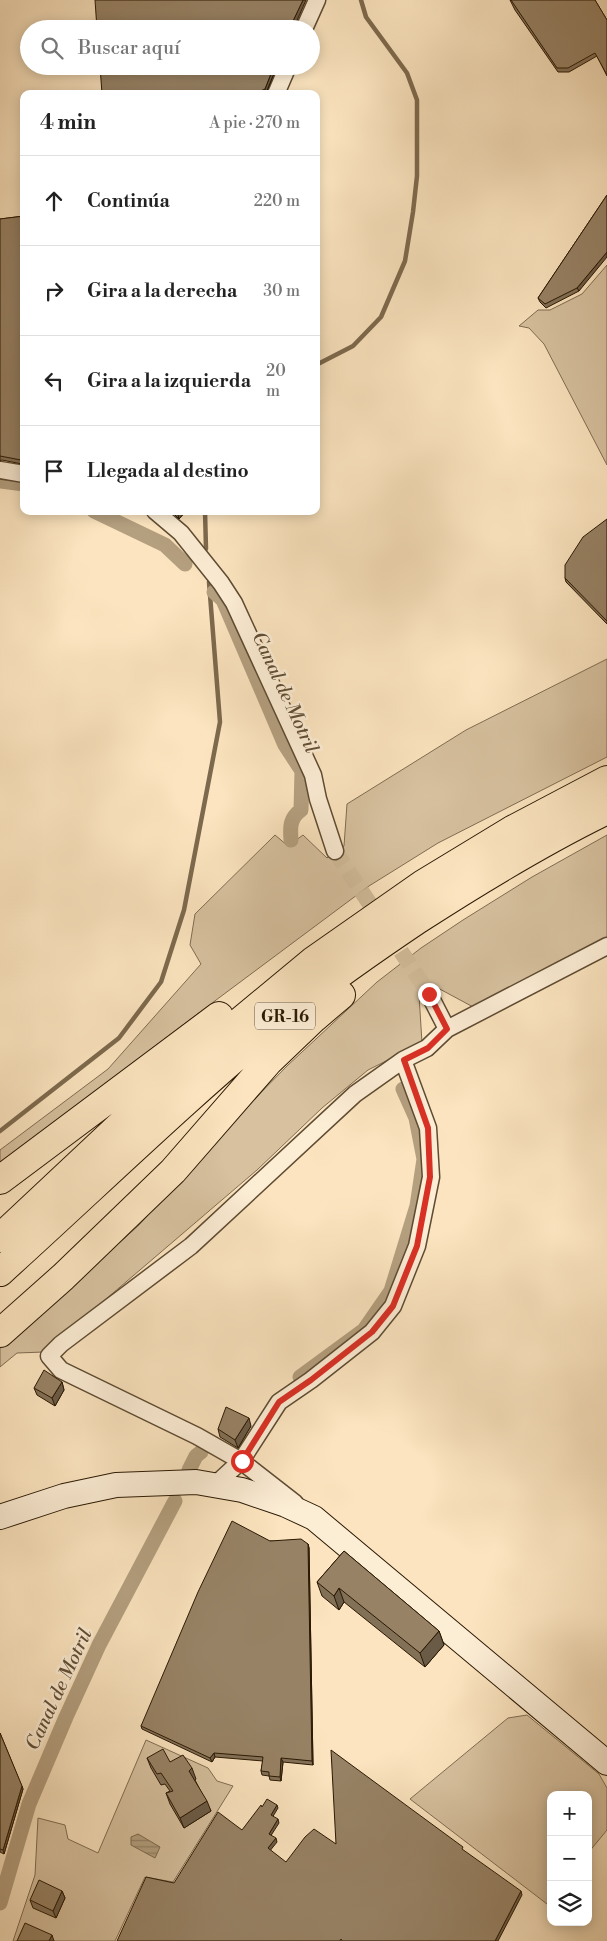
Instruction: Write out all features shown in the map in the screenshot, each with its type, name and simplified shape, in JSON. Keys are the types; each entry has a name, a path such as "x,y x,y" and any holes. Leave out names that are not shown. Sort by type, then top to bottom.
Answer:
{"highway":[{"name":"GR-16","path":"0,1238 161,1087 313,961 423,884 512,830 607,780"},
{"name":"GR-16","path":"0,1272 161,1123 284,1017 365,955 473,884 562,832 607,810"},
{"path":"0,1333 70,1270 172,1171 268,1062 314,1018 404,944 448,913 473,884"},
{"path":"0,1180 309,950 352,933"}],"street":[{"path":"308,20 317,0"},
{"path":"278,90 284,75"},
{"path":"0,470 20,473"},
{"path":"160,515 181,533 234,602 313,775 318,799 335,851"},
{"path":"607,946 447,1029 428,1048 404,1060 355,1094 191,1246 60,1344 49,1356 62,1370 197,1436 242,1461 314,1518 607,1763"},
{"path":"429,994 447,1029"},
{"path":"215,1486 242,1461 279,1402 311,1380 372,1332 393,1306 417,1246 430,1177 428,1128 404,1060"},
{"path":"0,1518 64,1496 116,1484 196,1482 242,1490 286,1505 314,1518"}],"shaded area":[{"path":"607,265 607,465 544,344 529,328 519,326 538,310 550,310 582,294"},
{"path":"607,659 607,757 438,843 369,886 0,1164 0,1150 108,1069 201,964 190,945 195,914 275,835 288,846 303,835 327,858 344,846 347,804 466,730"},
{"path":"607,835 607,937 557,962 475,1008 436,987 419,995 422,1043 368,1070 322,1108 257,1170 44,1352 17,1353 0,1367 0,1346 57,1299 139,1225 235,1119 287,1066 377,982 421,948 463,920 532,877"},
{"path":"527,1715 599,1774 607,1788 607,1830 592,1848 592,1791 547,1791 547,1904 410,1799 508,1718"},
{"path":"146,1740 208,1768 217,1781 233,1786 173,1882 145,1877 115,1941 13,1941 35,1875 38,1818 65,1825 68,1839 98,1853"},
{"path":"138,1834 160,1847 155,1858 131,1845 131,1837"}],"building":[{"path":"95,0 303,0 293,20 96,20"},
{"path":"511,0 595,0 607,20 607,75 595,53 568,68 557,68"},
{"path":"101,75 270,75 265,89 263,90 102,90"},
{"path":"607,195 607,252 577,288 545,304 538,298"},
{"path":"20,216 20,460 0,456 0,219"},
{"path":"607,519 607,621 565,578 565,565 583,537"},
{"path":"44,1370 62,1382 52,1398 34,1388"},
{"path":"226,1407 249,1418 235,1440 218,1429"},
{"path":"232,1521 270,1541 301,1539 308,1544 312,1761 281,1758 280,1777 269,1776 269,1772 261,1771 263,1757 214,1753 210,1758 141,1726 198,1592"},
{"path":"344,1551 439,1631 420,1653 339,1588 334,1596 317,1582"},
{"path":"0,1733 22,1786 3,1850 0,1849"},
{"path":"163,1749 170,1762 183,1755 192,1768 189,1771 207,1801 180,1818 166,1793 173,1791 161,1773 157,1774 147,1758"},
{"path":"331,1750 521,1891 495,1941 342,1941 341,1939 340,1941 117,1941 146,1877 174,1883 218,1812 242,1830 267,1799 277,1805 271,1815 278,1819 269,1834 276,1838 268,1848 286,1862 305,1837 314,1829 336,1844"},
{"path":"39,1880 62,1891 53,1911 30,1900"},
{"path":"25,1923 52,1935 49,1941 17,1941"}],"waterway":[{"path":"320,363 353,346 381,317 405,261 413,212 417,176 417,100 407,73 366,17 361,0"},
{"name":"Canal de Motril","path":"0,481 20,484"},
{"name":"Canal de Motril","path":"102,515 165,545 185,564"},
{"path":"205,515 206,549"},
{"path":"0,1131 119,1038 161,982 184,910 220,722 209,582"},
{"name":"Canal de Motril","path":"214,592 223,600 285,745 302,771 301,810 295,816 292,823 291,840"},
{"name":"Canal de Motril","path":"300,1377 364,1330 391,1291 417,1206 424,1159 416,1118 403,1089"},
{"name":"Canal de Motril","path":"189,1470 196,1456 201,1452"},
{"name":"Canal de Motril","path":"0,1903 29,1804 66,1717 99,1645 175,1501"}],"tunnel":[{"path":"335,851 429,994"}],"route":[{"path":"242,1461 279,1402 311,1380 372,1332 393,1306 417,1246 430,1177 428,1128 404,1060 428,1048 447,1029 429,994"}]}
